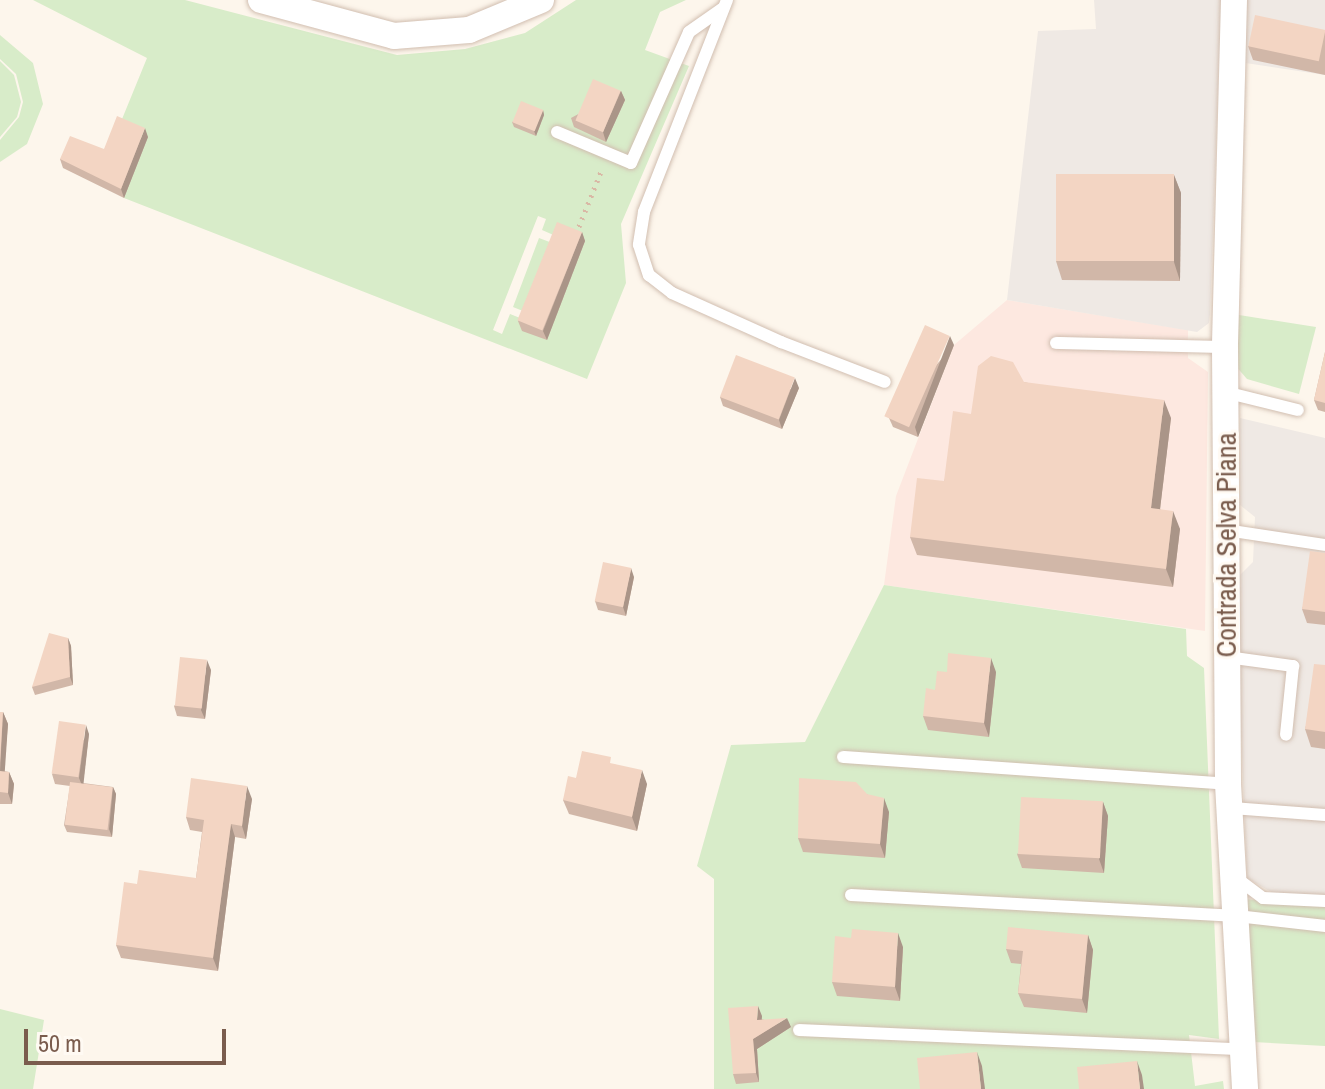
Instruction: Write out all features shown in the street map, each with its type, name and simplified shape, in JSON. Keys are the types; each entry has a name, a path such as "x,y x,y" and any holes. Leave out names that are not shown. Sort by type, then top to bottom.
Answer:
{"street":[{"path":"261,0 394,36 469,30 541,0"},
{"name":"Contrada Selva Piana","path":"1234,0 1225,347 1227,657 1230,796 1245,1089"}],"lane":[{"path":"557,132 631,163 689,32 725,4"},
{"path":"725,4 644,212 639,245 649,275 672,293 767,336 885,382"},
{"path":"1056,343 1225,347"},
{"path":"1225,392 1298,410"},
{"path":"1226,530 1325,545"},
{"path":"1227,657 1293,666 1286,735"},
{"path":"843,757 1230,796 1325,815"},
{"path":"1235,877 1263,898 1325,901"},
{"path":"851,895 1237,916 1325,926"},
{"path":"799,1030 1243,1049"}],"path":[{"path":"575,237 609,153"}],"shaded area":[{"path":"1094,0 1325,0 1325,75 1219,59 1210,314 1209,323 1197,332 1007,300 1038,31 1096,29"},
{"path":"1007,300 1188,330 1188,358 1208,372 1205,631 884,585 896,496 954,345"},
{"path":"1240,418 1325,438 1325,895 1273,893 1247,878 1235,580 1253,562 1255,517 1240,505"}],"green space":[{"path":"33,0 185,0 397,55 465,49 525,33 576,0 686,0 660,12 645,50 689,66 621,224 626,283 587,379 124,198 120,124 147,58","holes":["538,216 546,219 542,230 558,237 555,244 539,238 513,307 528,313 525,320 510,314 502,334 493,330"]},
{"path":"0,35 33,63 43,104 27,144 0,162 0,140 19,117 23,102 16,74 0,59"},
{"path":"0,61 14,75 21,102 17,117 0,137"},
{"path":"1239,315 1316,327 1299,394 1247,379 1234,364"},
{"path":"884,585 1186,629 1187,656 1204,668 1219,1039 1189,1035 1195,1086 1223,1081 1224,1089 714,1089 714,879 697,866 731,745 805,742"},
{"path":"1241,899 1325,904 1325,1046 1253,1042"},
{"path":"0,1009 44,1020 33,1089 0,1089"}],"building":[{"path":"1255,15 1325,30 1319,61 1248,46"},
{"path":"593,79 621,91 603,132 575,120"},
{"path":"521,101 543,110 535,131 512,122"},
{"path":"117,116 145,128 121,189 60,159 70,136 104,149"},
{"path":"1056,174 1174,174 1174,261 1056,261"},
{"path":"557,222 582,232 542,330 517,320"},
{"path":"925,325 950,336 909,427 884,416"},
{"path":"1325,352 1325,403 1314,400"},
{"path":"736,355 795,378 779,420 720,397"},
{"path":"991,356 1013,362 1024,382 1164,400 1151,508 1173,511 1166,569 910,537 917,478 944,481 953,411 971,414 978,366"},
{"path":"1310,551 1325,553 1325,612 1302,609"},
{"path":"603,562 631,568 623,607 595,601"},
{"path":"49,633 68,638 70,677 32,687"},
{"path":"948,653 991,658 984,723 923,716 926,688 935,690 937,671 947,672"},
{"path":"180,657 207,660 202,709 175,706"},
{"path":"1314,664 1325,665 1325,732 1305,729"},
{"path":"0,712 3,712 0,762"},
{"path":"59,721 86,725 78,777 52,773"},
{"path":"582,751 611,757 610,763 642,770 632,817 563,800 568,776 576,778"},
{"path":"0,771 9,772 8,793 0,792"},
{"path":"191,778 247,786 242,826 231,824 213,958 116,945 124,882 137,884 139,870 196,878 204,820 186,817"},
{"path":"799,778 856,782 867,794 884,798 880,844 798,838"},
{"path":"70,782 113,787 107,830 65,825"},
{"path":"1021,797 1103,801 1100,858 1018,854"},
{"path":"1008,927 1088,935 1082,999 1018,993 1023,951 1006,949"},
{"path":"852,929 898,933 895,987 832,982 835,936 851,938"},
{"path":"758,1006 757,1020 787,1018 753,1039 756,1073 733,1074 728,1008"},
{"path":"977,1052 981,1089 920,1089 917,1058"},
{"path":"1137,1061 1140,1089 1079,1089 1077,1067"}]}
